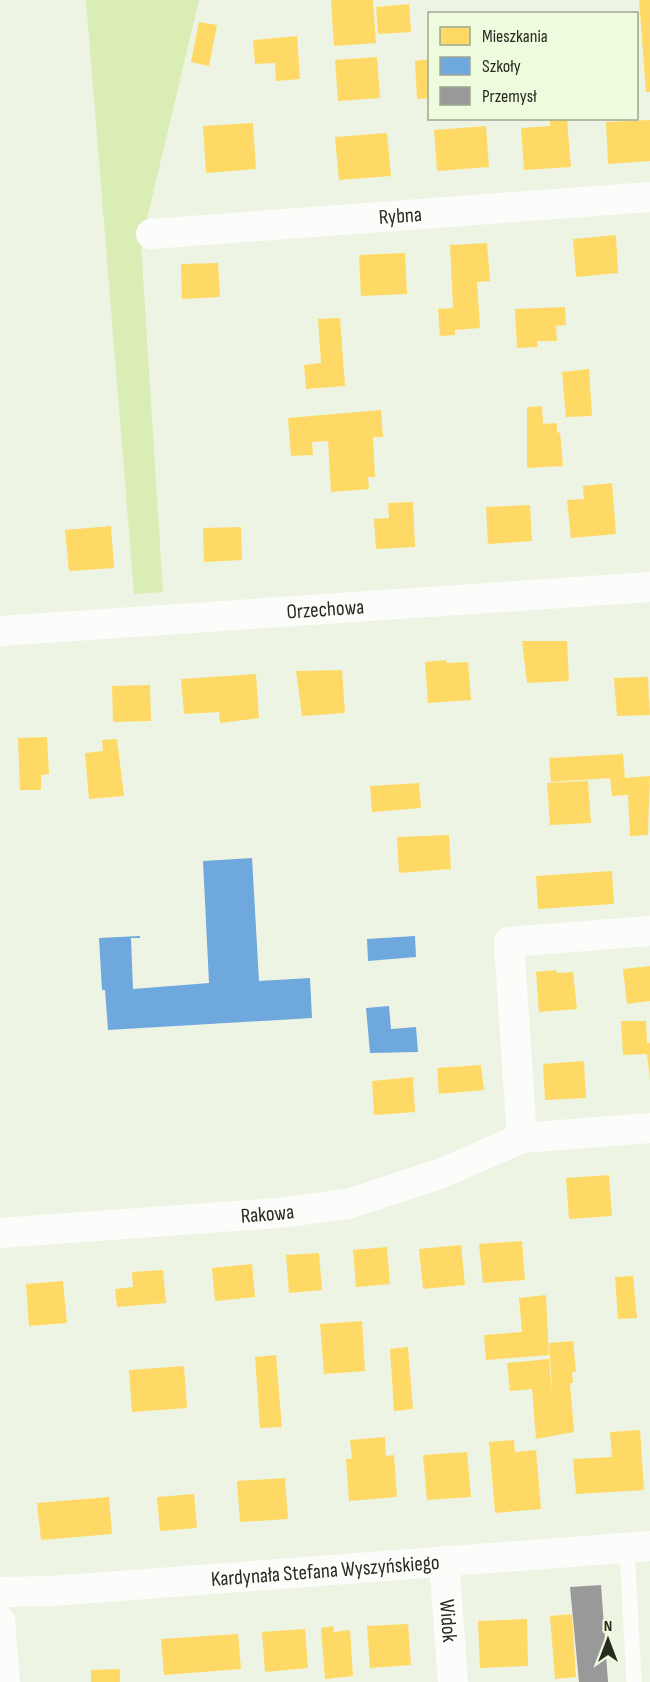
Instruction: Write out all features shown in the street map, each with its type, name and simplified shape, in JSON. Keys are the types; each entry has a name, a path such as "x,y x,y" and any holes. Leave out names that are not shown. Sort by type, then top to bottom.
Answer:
{"street":[{"name":"Rybna","path":"151,234 650,197"},
{"name":"Orzechowa","path":"0,631 650,586"},
{"path":"522,1138 509,942 650,931"},
{"name":"Rakowa","path":"0,1233 278,1213 348,1204 442,1173 522,1138 650,1128"},
{"name":"Kardynała Stefana Wyszyńskiego","path":"0,1592 53,1591 638,1547"},
{"name":"Widok","path":"444,1561 453,1682"},
{"path":"0,1621 5,1682"}],"lane":[{"path":"634,1682 638,1547"}],"green space":[{"path":"86,0 199,0 141,244 163,592 134,594"}],"building: Mieszkania":[{"path":"331,0 373,0 376,43 334,46"},
{"path":"639,0 650,0 650,92 646,92"},
{"path":"409,4 411,32 378,34 376,7"},
{"path":"199,22 217,25 209,66 191,62"},
{"path":"297,36 300,79 276,81 275,63 255,64 253,40"},
{"path":"377,57 380,98 338,101 335,60"},
{"path":"428,59 428,98 417,99 415,61"},
{"path":"550,120 567,120 571,167 524,170 521,128 550,126"},
{"path":"650,120 650,161 608,164 606,122"},
{"path":"253,123 256,169 206,173 203,126"},
{"path":"486,126 489,167 437,171 434,130"},
{"path":"387,133 391,176 339,180 335,137"},
{"path":"616,235 618,273 576,277 573,239"},
{"path":"487,243 490,281 477,282 480,328 455,330 455,335 440,336 438,309 453,308 450,245"},
{"path":"405,253 407,294 361,296 359,255"},
{"path":"218,263 220,297 182,299 181,264"},
{"path":"565,307 566,325 556,326 557,341 537,341 538,347 517,348 515,309"},
{"path":"340,318 345,386 306,389 304,365 321,363 318,319"},
{"path":"589,369 592,416 566,417 562,372"},
{"path":"542,406 543,424 557,423 563,466 527,468 527,407"},
{"path":"381,410 383,437 373,437 375,477 368,477 369,489 331,492 328,441 312,442 313,455 291,456 288,418"},
{"path":"612,483 616,534 571,538 567,500 584,499 583,486"},
{"path":"413,502 415,547 376,549 374,519 389,518 388,503"},
{"path":"530,505 532,541 488,544 486,507"},
{"path":"111,526 114,568 69,571 65,530"},
{"path":"241,527 242,560 204,562 203,528"},
{"path":"522,641 567,641 569,681 527,683"},
{"path":"446,660 447,663 468,662 471,700 428,703 425,662"},
{"path":"342,670 345,713 302,716 296,671"},
{"path":"256,674 259,718 220,723 219,712 184,714 181,679"},
{"path":"648,677 650,715 617,716 614,678"},
{"path":"150,685 151,721 113,722 112,686"},
{"path":"47,737 49,774 41,775 41,790 20,790 18,738"},
{"path":"117,739 124,796 89,799 85,753 103,751 102,740"},
{"path":"623,754 625,778 650,776 648,835 630,836 628,795 612,796 610,778 551,782 549,758"},
{"path":"588,781 591,823 550,825 547,783"},
{"path":"419,783 421,808 372,812 370,786"},
{"path":"449,835 451,869 399,873 397,837"},
{"path":"612,871 614,904 538,909 536,876"},
{"path":"650,966 650,1001 627,1004 623,969"},
{"path":"556,970 557,973 573,972 577,1009 539,1012 536,972"},
{"path":"621,1021 646,1021 647,1043 650,1043 650,1080 647,1054 623,1055"},
{"path":"584,1061 586,1098 545,1100 543,1064"},
{"path":"481,1065 484,1090 439,1094 437,1068"},
{"path":"413,1077 415,1112 374,1115 372,1081"},
{"path":"609,1175 612,1216 569,1219 566,1178"},
{"path":"522,1241 525,1280 483,1283 479,1244"},
{"path":"461,1245 465,1285 423,1289 419,1249"},
{"path":"387,1247 390,1284 356,1287 353,1250"},
{"path":"319,1253 322,1290 289,1293 286,1255"},
{"path":"252,1264 255,1297 215,1301 212,1268"},
{"path":"163,1270 166,1303 117,1307 115,1289 133,1287 132,1272"},
{"path":"633,1276 637,1318 618,1319 615,1277"},
{"path":"63,1281 67,1323 29,1326 26,1284"},
{"path":"546,1295 549,1355 486,1360 484,1335 522,1332 519,1298"},
{"path":"362,1321 365,1371 324,1374 320,1324"},
{"path":"573,1341 576,1372 572,1372 573,1383 570,1383 574,1432 536,1439 532,1389 510,1391 507,1363 549,1359 553,1400 549,1343"},
{"path":"408,1347 413,1409 394,1411 390,1349"},
{"path":"276,1355 282,1427 260,1428 255,1357"},
{"path":"184,1366 187,1408 132,1412 129,1370"},
{"path":"640,1430 644,1490 576,1494 573,1459 612,1457 610,1432"},
{"path":"385,1437 386,1456 394,1455 397,1497 349,1501 346,1459 352,1459 350,1440"},
{"path":"514,1440 515,1452 536,1450 541,1509 495,1513 489,1442"},
{"path":"467,1452 471,1497 427,1500 423,1455"},
{"path":"285,1478 288,1519 240,1522 237,1481"},
{"path":"194,1494 197,1528 160,1531 157,1497"},
{"path":"109,1497 112,1534 41,1540 37,1503"},
{"path":"572,1614 576,1677 555,1679 550,1616"},
{"path":"527,1619 528,1666 480,1668 478,1621"},
{"path":"408,1624 411,1665 370,1668 367,1626"},
{"path":"333,1626 334,1632 350,1630 353,1676 325,1679 321,1628"},
{"path":"305,1629 308,1668 265,1672 262,1632"},
{"path":"238,1634 241,1669 164,1675 161,1639"},
{"path":"120,1669 120,1682 91,1682 91,1670"}],"building: Szkoły":[{"path":"252,858 259,981 310,978 312,1018 108,1030 105,990 102,990 99,938 140,936 140,938 131,938 133,989 209,983 203,861"},
{"path":"415,936 416,957 368,961 367,939"},
{"path":"389,1006 391,1029 416,1027 418,1052 370,1053 366,1008"}],"building: Przemysł":[{"path":"601,1585 608,1682 579,1682 570,1587"}]}
